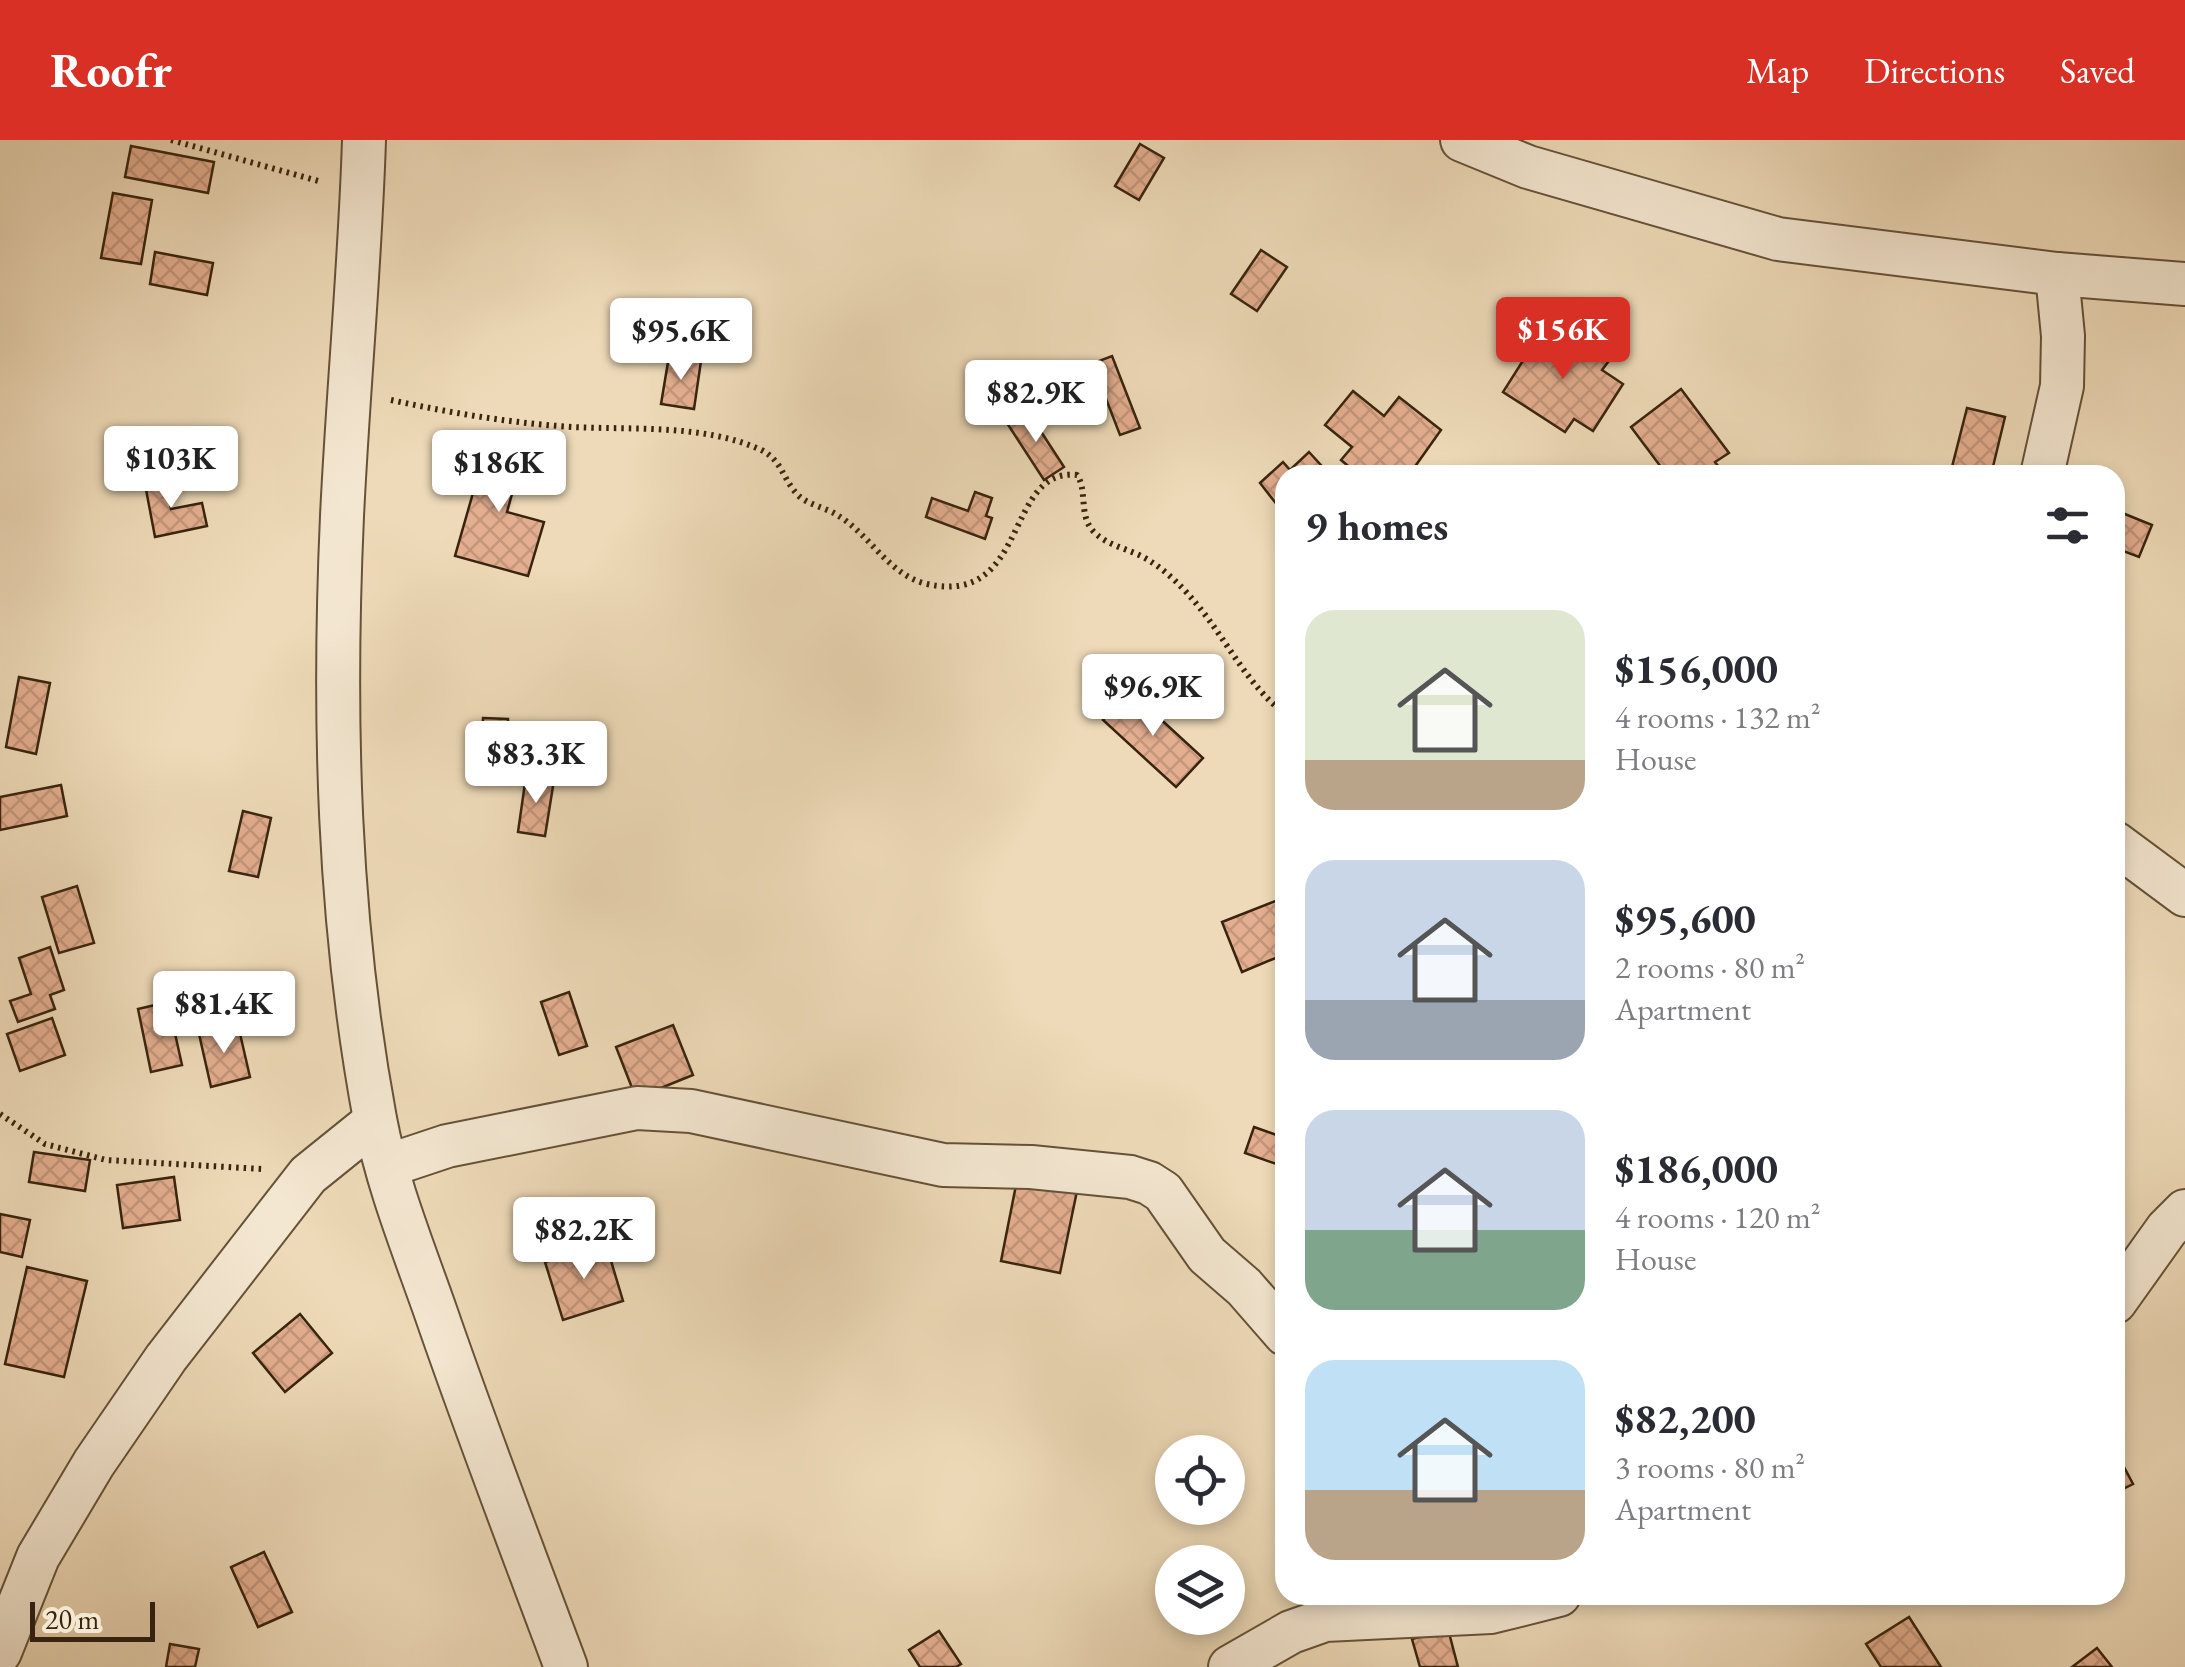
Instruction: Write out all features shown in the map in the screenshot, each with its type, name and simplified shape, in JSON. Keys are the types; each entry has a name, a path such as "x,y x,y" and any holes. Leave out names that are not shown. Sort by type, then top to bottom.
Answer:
{"street":[{"path":"364,140 342,518 340,804 347,907 375,1122 468,1408 566,1667"},
{"path":"1462,140 1528,166 1778,239 2056,274 2185,284"},
{"path":"2044,465 2062,386 2056,274"},
{"path":"2125,850 2185,895"},
{"path":"387,1166 465,1142 637,1108 690,1111 943,1165 1032,1167 1130,1177 1162,1192 1207,1255 1275,1323"},
{"path":"0,1652 38,1557 94,1463 166,1358 308,1175 375,1122"},
{"path":"2125,1288 2167,1229 2185,1211"},
{"path":"1291,1632 1308,1605"},
{"path":"1230,1667 1291,1632 1325,1620 1491,1612 1519,1605"}],"path":[{"path":"171,140 244,163 362,191"},
{"path":"350,391 451,413 568,427 723,437 762,450 778,462 796,494 838,515 905,575 927,584 974,583 986,575 997,563 1039,488 1059,476 1076,475 1082,482 1084,515 1092,530 1114,546 1145,558 1194,600 1250,678 1275,704"},
{"path":"0,1114 44,1144 106,1160 239,1166 308,1175"}],"building":[{"path":"1140,144 1164,158 1139,200 1115,186"},
{"path":"131,146 214,162 208,193 125,177"},
{"path":"113,193 152,200 141,264 101,258"},
{"path":"1261,250 1287,267 1257,311 1231,294"},
{"path":"155,252 213,263 207,295 150,284"},
{"path":"1547,323 1608,362 1602,370 1623,384 1593,431 1574,419 1565,432 1503,392"},
{"path":"669,356 701,361 694,409 661,404"},
{"path":"1112,356 1140,428 1120,435 1103,391 1067,405 1057,377"},
{"path":"1681,389 1729,453 1715,462 1717,465 1660,465 1631,427"},
{"path":"1353,391 1384,416 1399,397 1441,430 1416,465 1347,465 1341,460 1352,447 1325,425"},
{"path":"1967,408 2005,417 1993,465 1953,465"},
{"path":"1027,410 1064,467 1044,480 1007,423"},
{"path":"489,437 525,447 507,512 544,522 528,576 455,556"},
{"path":"1309,452 1321,465 1295,465"},
{"path":"1275,469 1275,502 1260,483"},
{"path":"164,475 171,509 202,503 207,526 155,537 144,479"},
{"path":"975,492 992,498 986,516 992,518 985,539 926,517 932,498 968,511"},
{"path":"2125,514 2152,525 2139,557 2125,552"},
{"path":"19,677 50,683 36,754 6,747"},
{"path":"1130,691 1203,758 1176,787 1103,720"},
{"path":"483,718 508,719 508,748 482,748"},
{"path":"526,776 554,780 545,836 518,832"},
{"path":"61,785 67,816 0,830 0,797"},
{"path":"243,811 271,818 258,877 229,871"},
{"path":"77,886 94,943 59,953 42,897"},
{"path":"1275,901 1275,958 1242,972 1222,922"},
{"path":"50,947 64,990 50,995 55,1009 18,1022 10,1001 31,994 19,958"},
{"path":"569,992 587,1046 559,1055 541,1002"},
{"path":"168,1002 182,1065 151,1072 138,1009"},
{"path":"52,1018 65,1055 20,1071 7,1034"},
{"path":"238,1025 250,1077 211,1087 199,1034"},
{"path":"673,1025 693,1075 636,1098 616,1047"},
{"path":"1254,1127 1275,1134 1275,1164 1245,1153"},
{"path":"34,1152 90,1160 85,1191 29,1182"},
{"path":"174,1177 180,1220 123,1228 117,1185"},
{"path":"1017,1180 1077,1191 1060,1273 1001,1261"},
{"path":"0,1214 30,1220 22,1257 0,1252"},
{"path":"606,1244 623,1301 563,1320 545,1262"},
{"path":"27,1267 87,1281 64,1377 5,1364"},
{"path":"300,1314 332,1353 285,1392 253,1353"},
{"path":"2125,1469 2133,1484 2125,1488"},
{"path":"264,1552 292,1612 258,1627 231,1567"},
{"path":"1909,1617 1941,1667 1881,1667 1866,1644"},
{"path":"1448,1629 1458,1667 1420,1667 1412,1639"},
{"path":"939,1631 961,1664 920,1667 909,1650"},
{"path":"170,1644 199,1649 195,1667 166,1667"},
{"path":"2097,1648 2112,1667 2072,1667"}]}
